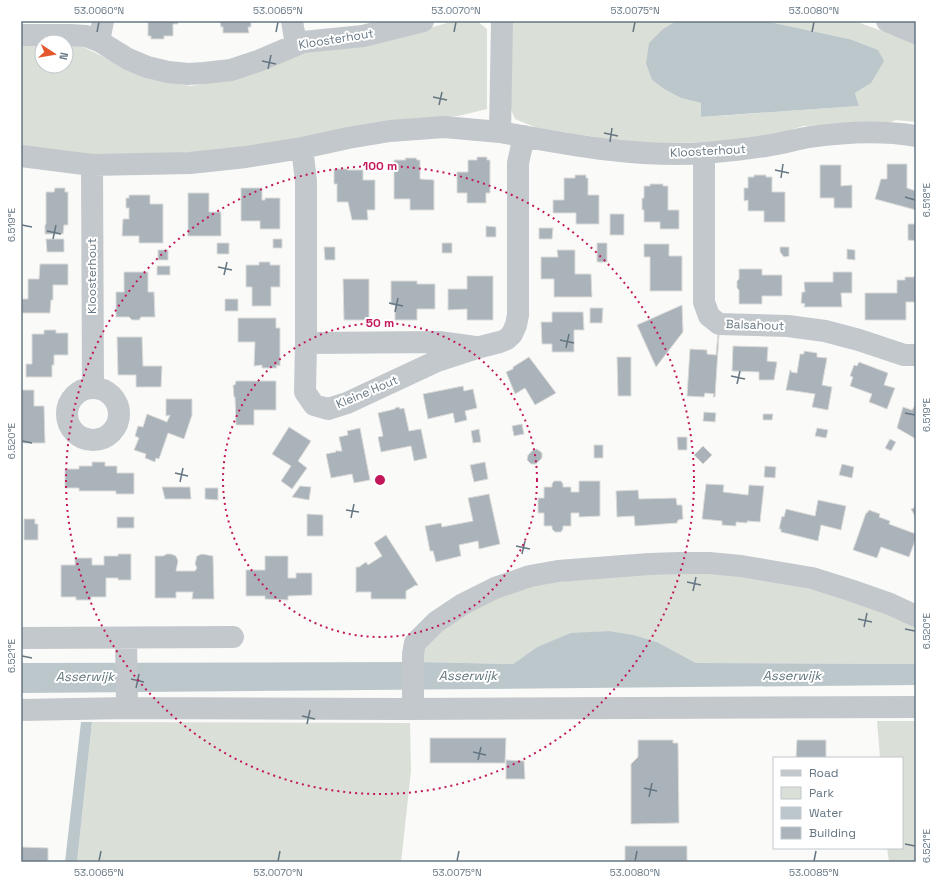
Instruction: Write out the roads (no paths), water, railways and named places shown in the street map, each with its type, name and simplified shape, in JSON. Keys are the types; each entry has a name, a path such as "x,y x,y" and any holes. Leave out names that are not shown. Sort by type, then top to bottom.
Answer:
{"street":[{"path":"292,21 296,44"},
{"name":"Kloosterhout","path":"21,35 86,36 101,31 128,59 147,67 168,72 188,74 231,70 258,61 303,42 363,36 423,21"},
{"path":"500,132 502,21"},
{"path":"887,21 916,33"},
{"name":"Kloosterhout","path":"21,156 92,165 190,163 246,157 390,131 444,127 500,132 574,145 622,151 671,154 704,153 744,149 773,145 809,137 842,134 898,133 916,136"},
{"name":"Kleine Hout","path":"302,148 306,181 305,392 314,405 328,409 347,403 437,361 500,342 507,339 512,334 518,315 518,163 524,136"},
{"name":"Balsahout","path":"704,153 704,302 709,316 719,324 788,326 825,331 859,340 904,356 916,355"},
{"name":"Kloosterhout","path":"92,165 93,387"},
{"name":"Kleine Hout","path":"306,343 439,342 480,347"},
{"path":"413,701 413,654 415,643 436,622 463,604 495,588 530,576 558,571 680,563 709,563 741,566 812,578 890,604 916,616"},
{"path":"21,638 126,647 233,637"},
{"path":"126,647 127,701"},
{"path":"21,710 127,701 413,701 916,707"}],"water":[{"path":"676,21 765,21 849,39 878,50 884,61 871,83 855,93 859,106 701,117 701,103 681,98 664,89 652,80 646,64 649,43 663,29"},
{"name":"Asserwijk","path":"609,631 634,635 657,642 696,663 916,664 916,685 21,693 21,663 421,662 513,664 537,647 571,633"},
{"path":"81,722 92,722 77,862 65,862"}]}
